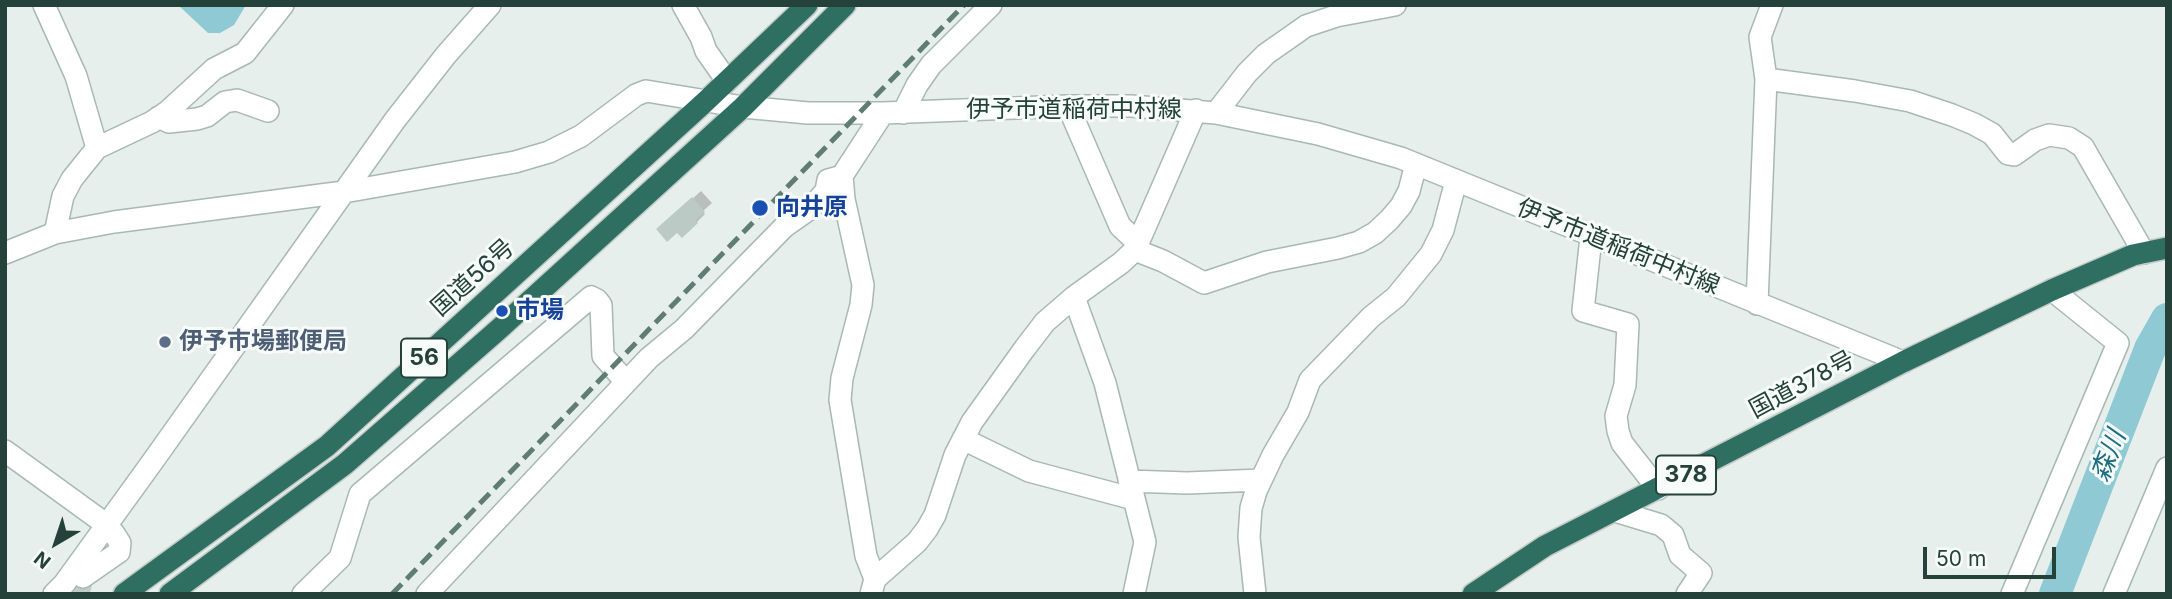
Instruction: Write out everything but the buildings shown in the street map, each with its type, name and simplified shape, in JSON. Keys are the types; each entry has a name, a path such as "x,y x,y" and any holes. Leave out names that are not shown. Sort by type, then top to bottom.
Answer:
{"highway":[{"name":"国道56号","path":"124,594 327,446 706,101 807,5"},
{"name":"56","path":"170,594 345,464 743,107 845,5"},
{"name":"国道378号","path":"1474,594 1545,546 1903,362 2052,290 2133,255 2167,248"}],"street":[{"path":"44,5 76,76 97,148"},
{"path":"55,233 63,196 72,179 97,148 159,117 214,69 251,47 283,5"},
{"path":"54,594 107,525 395,120 490,5"},
{"path":"683,5 706,51 727,81"},
{"path":"427,594 649,358 684,329 784,227 811,208 826,191 828,180 842,176 931,65 990,5"},
{"path":"873,586 927,529 935,516 955,455 972,422 1038,331 1074,297 1121,263 1136,246 1206,112 1266,54 1306,26 1336,16 1395,5"},
{"path":"1757,304 1766,79 1760,37 1772,5"},
{"path":"1766,79 1855,90 1910,101 1974,124 1992,134 2008,154 2014,155 2035,140 2049,135 2069,138 2083,147 2144,253"},
{"name":"伊予市道稲荷中村線","path":"5,253 55,233 114,222 344,192 515,162 549,152 581,136 636,95 646,91 743,107 808,113 1131,106 1206,112 1318,134 1359,145 1416,164 1903,362"},
{"path":"159,117 169,122 197,119 207,116 225,102 237,100 268,111"},
{"path":"1068,106 1120,226 1136,246 1204,283 1267,262 1359,242 1375,233 1401,206 1409,191 1416,164"},
{"path":"842,176 844,200 863,285 861,305 842,378 840,400 873,586"},
{"path":"1255,594 1250,523 1251,508 1261,480 1297,412 1310,380 1371,317 1396,297 1431,254 1443,230 1456,181"},
{"path":"1591,237 1583,311 1628,324 1625,385 1616,416 1618,431 1622,443 1658,489"},
{"path":"2012,594 2118,343 2052,290"},
{"path":"1074,297 1105,383 1145,542 1134,594"},
{"path":"303,594 340,558 360,494 591,298 601,305 603,356 626,382"},
{"path":"963,439 1029,471 1132,490 1187,483 1261,480"},
{"path":"5,451 107,525 120,543 119,552 83,577"},
{"path":"2114,594 2167,468"},
{"path":"1615,511 1667,528 1673,535 1680,555 1701,573 1687,594"}],"water":[{"path":"178,5 246,5 234,25 220,33 208,33"}],"waterway":[{"name":"森川","path":"2055,594 2150,349 2167,319"}],"tunnel":[{"path":"79,594 83,577"}],"railway":[{"path":"392,594 964,5"}],"place":[{"name":"向井原","path":"760,208"},
{"name":"市場","path":"502,311"},
{"name":"伊予市場郵便局","path":"165,342"}]}
